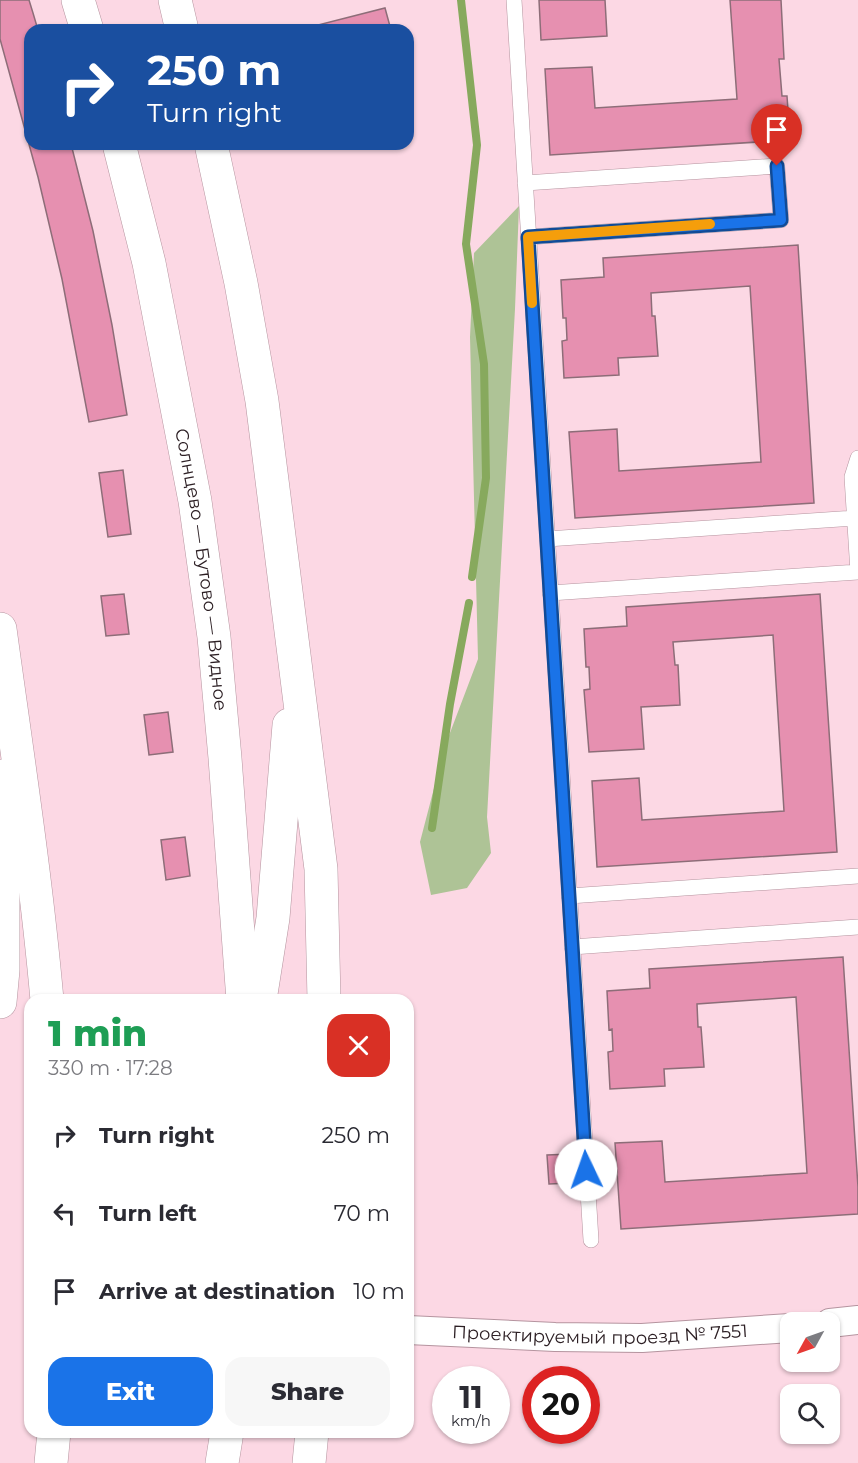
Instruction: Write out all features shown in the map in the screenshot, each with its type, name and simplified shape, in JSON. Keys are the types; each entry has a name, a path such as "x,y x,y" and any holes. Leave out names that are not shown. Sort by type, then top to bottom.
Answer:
{"main road":[{"path":"78,0 85,24"},
{"path":"175,0 181,24"},
{"name":"Солнцево — Бутово — Видное","path":"121,150 149,263 174,385 198,524 214,637 243,994"},
{"path":"212,150 241,283 262,401 321,869 324,994"},
{"path":"0,629 27,820 46,994"},
{"path":"0,648 4,849 3,970 0,1002"},
{"path":"261,994 273,918 294,665"},
{"path":"51,1463 53,1438"},
{"path":"222,1463 226,1438"},
{"path":"309,1463 311,1438"}],"street":[{"path":"840,1322 858,1320"},
{"name":"Проектируемый проезд № 7551","path":"414,1330 544,1337 642,1338 780,1330"}],"lane":[{"path":"513,0 591,1240"},
{"path":"525,183 777,166 781,220 528,237"},
{"path":"550,593 858,572 852,477 858,458"},
{"path":"547,539 855,518"},
{"path":"569,896 858,876"},
{"path":"572,947 858,927"}],"green space":[{"path":"519,206 487,817 491,853 467,888 431,895 420,842 445,746 478,659 470,337 474,253"}],"building":[{"path":"0,0 29,0 36,24 24,24 24,126 0,39"},
{"path":"539,0 605,0 607,36 541,40"},
{"path":"730,0 781,0 784,59 779,59 782,96 787,96 790,140 550,155 545,69 592,67 595,108 737,99"},
{"path":"385,8 389,24 322,24"},
{"path":"31,150 73,150 93,231 127,415 89,422 62,279"},
{"path":"798,245 814,503 575,518 569,432 617,429 619,471 761,462 750,286 651,293 658,356 618,358 619,375 564,378 562,341 567,340 561,280 604,277 603,258"},
{"path":"123,470 131,534 108,537 99,473"},
{"path":"124,594 129,634 106,636 101,596"},
{"path":"820,594 837,852 597,867 592,781 639,778 642,820 784,811 773,635 673,642 675,665 678,665 680,705 641,707 644,749 589,752 584,690 590,689 584,629 627,626 626,607"},
{"path":"168,712 173,752 149,755 144,715"},
{"path":"185,837 190,876 166,880 161,840"},
{"path":"843,957 858,1214 621,1229 615,1143 662,1141 665,1182 807,1173 796,997 697,1004 704,1067 664,1069 665,1086 610,1089 608,1052 613,1051 612,1029 609,1030 607,991 650,988 649,969"},
{"path":"571,1154 572,1183 549,1184 547,1155"}],"waterway":[{"path":"461,0 477,145 466,244 484,364 486,478 472,577"},
{"path":"432,828 450,704 469,603"}],"slow traffic":[{"path":"532,303 528,237 710,224"}],"route":[{"path":"586,1170 528,237 781,220 777,166"}]}
